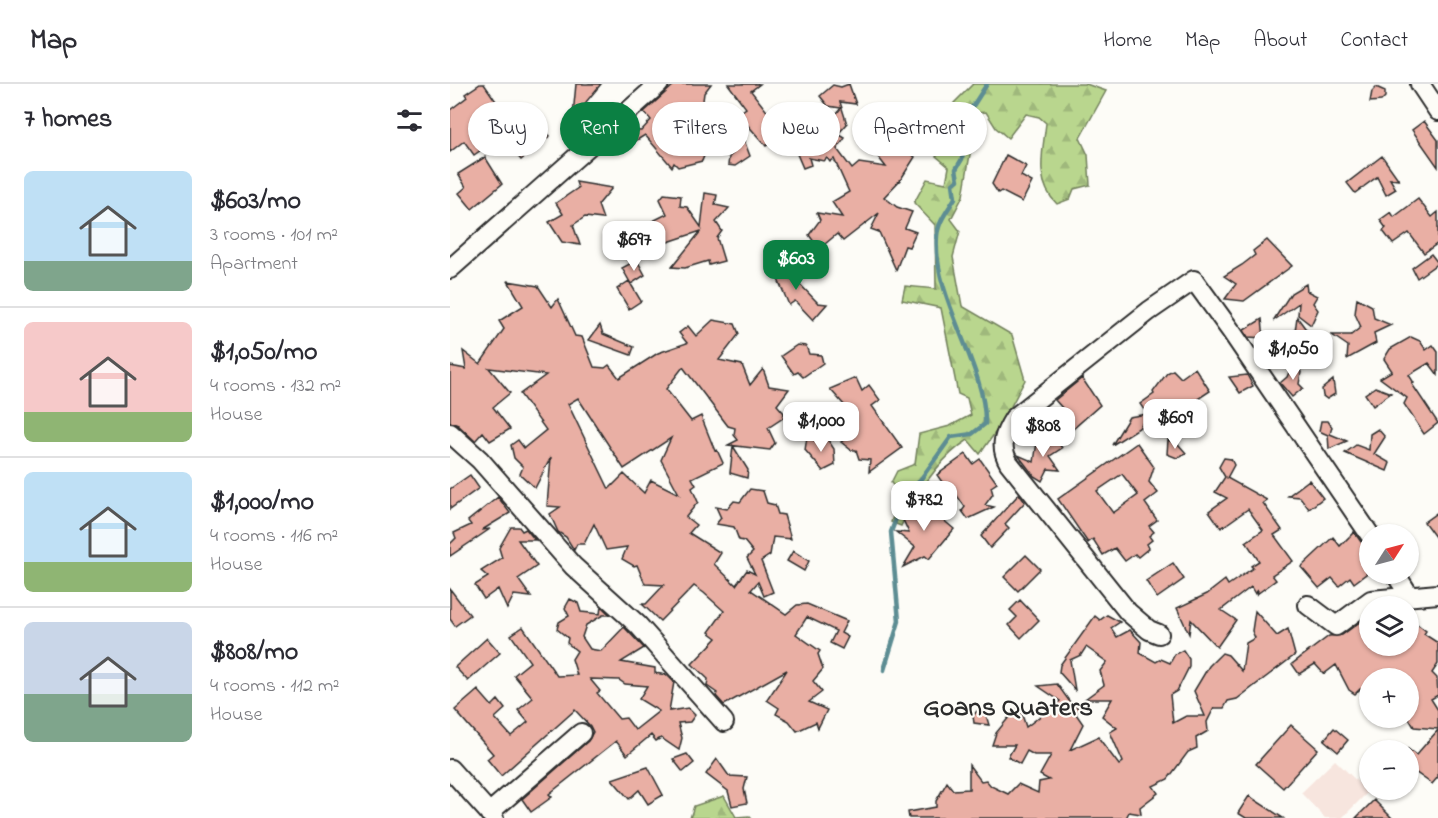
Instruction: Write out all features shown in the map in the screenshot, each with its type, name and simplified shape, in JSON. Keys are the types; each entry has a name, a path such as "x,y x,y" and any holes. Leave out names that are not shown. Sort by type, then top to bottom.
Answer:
{"street":[{"path":"450,270 659,84"},
{"path":"1159,634 1149,630 1128,612 1009,463 1004,454 1003,443 1014,418 1149,311 1194,280 1363,524"},
{"path":"450,433 480,460 573,566 638,625 724,722"},
{"path":"1402,584 1409,595"},
{"path":"1308,605 1336,626 1371,600 1438,594"},
{"path":"450,769 491,815 581,733"}],"shaded area":[{"path":"1335,760 1359,783 1360,800 1342,818 1325,818 1301,793"}],"green space":[{"path":"973,84 1086,84 1106,91 1080,138 1088,155 1090,185 1074,189 1070,199 1057,204 1045,186 1043,176 1042,156 1046,123 1039,117 1026,114 1008,138 996,128 987,114 987,102 955,102"},
{"path":"936,156 970,156 963,196 951,219 960,231 953,257 962,306 1012,335 1025,380 1002,423 980,454 968,440 947,457 921,490 901,526 891,522 901,494 891,483 897,471 915,464 919,434 950,426 971,415 967,398 958,394 941,308 902,300 905,286 936,289 935,225 914,203 927,179 946,183 949,167"},
{"path":"724,796 736,817 749,816 751,818 690,818 694,806"}],"building":[{"path":"480,84 484,84 496,102 468,102 468,147 464,141 450,152 450,110 467,97 465,94"},
{"path":"576,84 601,84 586,102 574,102"},
{"path":"675,84 711,84 704,93 703,102 655,102"},
{"path":"728,84 760,84 751,91 761,104 761,140 749,127 749,102 742,102"},
{"path":"849,84 855,102 825,102 820,96 833,85 841,87"},
{"path":"1376,87 1385,91 1385,97 1381,101 1370,102 1372,91"},
{"path":"840,102 847,124 840,132"},
{"path":"652,105 652,143 645,135 640,138 640,131 651,120 644,112"},
{"path":"1424,121 1438,140 1438,167 1412,130"},
{"path":"840,135 845,138 840,145"},
{"path":"749,153 750,156 735,166 728,165 729,157 749,156"},
{"path":"840,153 852,169 859,163 886,167 877,156 915,157 901,179 884,197 897,207 912,212 905,228 916,232 909,247 905,246 896,270 879,232 871,229 879,213 843,241 837,234 819,249 809,235 820,220 817,213 842,217 832,202 849,192 834,159 830,162 827,158 824,161 809,158 811,165 803,168 798,156 840,156"},
{"path":"1006,155 1026,166 1021,176 1032,182 1022,202 1001,191 998,193 992,184"},
{"path":"663,156 704,156 702,161 678,167 674,163 672,167"},
{"path":"1382,156 1399,180 1390,179 1396,189 1386,195 1377,177 1355,193 1347,183"},
{"path":"485,157 502,184 472,209 459,193 466,187 458,174"},
{"path":"576,182 612,188 598,205 603,219 585,217 573,225 580,245 562,242 549,222 563,214 556,203 578,188"},
{"path":"705,193 717,195 715,205 729,208 716,222 722,231 717,238 724,261 709,265 708,261 685,268 672,267 701,231 659,245 651,222 667,214 660,199 664,194 681,196 680,206 687,207 701,227"},
{"path":"1418,199 1432,217 1438,212 1438,243 1424,253 1409,233 1393,244 1383,231 1386,228 1380,220 1391,212 1394,217"},
{"path":"1267,240 1292,266 1244,301 1225,299 1236,284 1224,276 1255,255 1253,251"},
{"path":"772,253 791,279 793,277 818,303 827,304 813,320 795,301 789,305 768,256"},
{"path":"1431,254 1438,263 1417,278 1412,268"},
{"path":"637,260 645,275 631,284 622,268"},
{"path":"508,281 538,286 552,307 558,299 575,336 582,337 594,367 605,368 609,365 619,378 658,353 687,343 679,333 688,326 696,336 713,320 735,324 739,334 719,360 742,365 750,385 763,369 769,386 789,389 777,405 784,413 783,418 768,428 775,443 770,450 728,445 738,440 734,435 735,428 728,426 683,367 666,389 691,421 701,416 715,451 717,450 723,463 692,478 696,485 692,488 698,502 686,517 696,525 689,533 721,553 714,564 736,585 747,570 755,574 747,558 753,552 744,541 739,540 734,527 716,524 721,518 716,507 727,509 734,501 740,502 750,489 763,491 767,503 775,505 778,514 784,515 791,539 773,537 770,555 761,561 773,592 764,596 758,582 751,590 786,614 797,605 807,604 847,621 841,633 848,637 842,649 830,643 836,631 807,617 796,634 820,651 818,654 823,669 813,681 822,692 809,702 827,710 818,728 816,722 797,731 789,721 776,714 779,708 767,700 787,670 724,705 716,696 717,693 707,686 708,679 692,664 717,638 709,632 724,611 704,593 694,586 660,621 642,604 646,604 664,585 645,584 637,565 634,566 622,559 627,547 606,550 594,524 584,544 577,544 574,550 566,537 558,532 550,514 560,507 547,506 551,457 535,488 520,474 523,467 514,458 511,445 518,440 524,448 546,430 520,394 546,375 489,368 510,393 493,407 510,429 490,441 483,432 475,441 458,425 450,422 450,366 466,369 463,351 480,364 504,329 499,321 523,306","holes":["578,398 624,469 671,438 661,460 679,494 651,480 644,493 624,474 609,489 568,404"]},
{"path":"629,281 641,301 629,309 617,289"},
{"path":"1306,284 1307,291 1317,296 1313,303 1318,310 1311,325 1298,315 1299,303 1273,321 1291,293"},
{"path":"1357,298 1372,306 1374,318 1391,325 1374,333 1376,343 1347,359 1348,346 1332,335 1351,335 1361,327 1355,314"},
{"path":"1297,317 1316,343 1304,351 1305,359 1271,356 1282,342 1294,339"},
{"path":"1262,319 1264,338 1248,337 1244,330"},
{"path":"600,325 603,334 634,347 631,355 589,340"},
{"path":"1411,337 1420,341 1426,350 1433,345 1438,352 1438,375 1429,363 1409,375 1414,383 1412,384 1438,423 1424,434 1404,404 1407,398 1380,378 1392,371 1384,359 1390,349"},
{"path":"797,345 806,346 809,354 821,355 823,363 803,377 798,372 794,374 781,356"},
{"path":"1293,363 1301,372 1299,384 1303,388 1292,397 1280,383 1287,377"},
{"path":"1195,368 1210,391 1157,426 1150,412 1139,428 1112,445 1129,417 1147,414 1140,404 1154,394 1153,392 1167,373 1173,370 1181,378"},
{"path":"1247,375 1253,386 1240,393 1229,377"},
{"path":"856,378 862,391 869,385 880,400 872,406 902,448 869,472 870,460 859,459 856,450 851,450 841,442 856,430 851,420 852,414 830,389"},
{"path":"1082,378 1100,405 1065,436 1052,417 1063,409 1055,400"},
{"path":"1333,380 1335,394 1327,399 1323,396 1322,389"},
{"path":"1375,387 1391,393 1373,406 1365,394"},
{"path":"1321,421 1328,421 1332,427 1330,434 1347,441 1329,449 1328,435 1319,431"},
{"path":"1378,429 1385,437 1374,454 1390,463 1387,471 1345,453 1356,445 1369,450 1370,434"},
{"path":"1053,435 1062,448 1050,456 1060,470 1048,469 1042,481 1034,476 1018,455 1034,462 1037,442 1043,442"},
{"path":"807,437 818,442 826,437 834,449 835,465 823,471 805,450"},
{"path":"1168,440 1178,444 1186,453 1177,458 1167,454"},
{"path":"1137,443 1154,467 1149,482 1158,493 1145,503 1157,520 1149,526 1154,532 1149,536 1152,540 1147,544 1149,548 1138,557 1135,554 1125,561 1115,548 1103,555 1093,539 1088,543 1058,499","holes":["1122,474 1138,495 1113,513 1097,491"]},
{"path":"733,446 748,470 747,478 730,473"},
{"path":"966,454 973,464 980,459 997,483 991,487 993,494 985,505 994,507 968,519 962,511 965,507 950,486 947,489 937,475"},
{"path":"1224,458 1231,459 1234,465 1227,478 1267,500 1263,503 1282,530 1274,535 1293,561 1272,575 1276,580 1257,594 1258,590 1255,594 1251,587 1221,610 1236,620 1217,647 1191,620 1189,634 1177,608 1207,594 1225,580 1228,585 1253,568 1251,566 1259,561 1246,542 1263,530 1248,509 1221,528 1209,511 1227,498 1215,492 1225,477 1219,467"},
{"path":"470,475 479,488 450,509 450,489"},
{"path":"1309,480 1323,498 1309,509 1300,497 1288,496"},
{"path":"1019,494 1025,502 1005,524 1009,528 990,548 981,536"},
{"path":"498,497 510,513 482,530 490,529 450,556 450,544 456,538 454,533 471,525 468,521"},
{"path":"920,500 954,529 929,559 925,556 903,567 915,547 896,532 909,533 899,511 910,513"},
{"path":"1438,512 1438,541 1424,522"},
{"path":"511,527 519,527 522,531 526,529 535,540 518,540 537,566 518,579 531,597 514,595 507,609 498,589 484,599 475,585 488,577 481,571 502,558 499,548"},
{"path":"1354,532 1359,539 1359,579 1354,583 1350,577 1339,586 1332,578 1319,588 1301,567 1333,537 1340,546"},
{"path":"793,551 809,561 804,571 787,561"},
{"path":"1026,555 1040,569 1018,591 1004,577"},
{"path":"1173,563 1184,579 1157,598 1146,581"},
{"path":"450,589 470,615 455,626 450,619"},
{"path":"570,599 578,603 581,612 600,614 601,606 610,615 603,615 586,625 582,637 590,649 601,651 624,627 644,648 621,662 655,668 655,673 667,675 674,682 669,711 688,708 695,715 690,722 678,723 682,738 679,750 661,738 656,741 651,735 627,755 616,741 549,794 552,797 531,812 522,799 588,741 593,732 590,726 575,710 501,776 487,759 493,754 455,710 478,690 492,706 498,700 505,709 495,718 511,736 528,722 518,710 533,698 514,675 530,662 511,635 523,627 557,676 577,675 572,659 577,651 567,643 568,638 557,629 559,622 569,616 565,608","holes":["590,679 619,680 625,684 647,686 639,699 659,711 635,730 626,718 619,719 597,693 600,691"]},
{"path":"1020,600 1039,620 1021,638 1009,625 1017,617 1010,610"},
{"path":"1255,611 1277,636 1288,629 1295,655 1237,699 1228,701 1224,708 1214,708 1207,722 1208,731 1196,738 1197,748 1188,752 1168,779 1153,786 1158,793 1140,807 1141,814 1129,812 1126,818 909,818 908,812 936,807 936,801 947,782 953,790 969,789 969,765 981,781 986,780 991,786 1008,794 1018,784 1038,793 1039,782 1049,780 1040,775 1051,755 1034,755 1027,751 1020,764 1008,757 1015,745 992,745 996,733 1019,705 1026,727 1060,701 1038,686 1057,684 1072,705 1079,708 1076,714 1083,724 1070,750 1098,737 1119,765 1123,762 1110,732 1117,728 1102,716 1112,699 1085,699 1104,685 1100,671 1107,662 1086,647 1081,655 1070,660 1075,690 1059,672 1060,665 1095,616 1100,620 1107,615 1120,622 1111,628 1117,637 1130,630 1141,642 1140,653 1156,662 1161,659 1170,663 1175,654 1183,650 1189,659 1189,667 1177,691 1170,695 1173,723 1186,716 1205,716 1194,691 1209,666 1222,653 1228,655 1242,671 1246,643 1255,638 1252,631"},
{"path":"1359,623 1359,656 1419,656 1419,626 1426,631 1424,634 1438,643 1438,664 1432,673 1437,678 1438,695 1431,699 1438,710 1438,729 1419,727 1419,668 1359,668 1359,690 1355,694 1349,690 1336,665 1324,674 1315,664 1299,674 1292,664 1329,636 1342,635"},
{"path":"487,638 500,653 468,681 455,667"},
{"path":"977,711 986,715 989,725 974,723 973,716"},
{"path":"1291,725 1318,749 1283,788 1256,764"},
{"path":"1334,728 1348,740 1338,752 1324,740"},
{"path":"1438,730 1438,777 1432,784 1419,775 1419,752"},
{"path":"687,754 694,763 683,772 673,759"},
{"path":"717,759 729,776 747,777 744,789 747,803 732,806 728,791 706,774"},
{"path":"648,767 663,795 648,804 639,790 629,799 612,779"},
{"path":"1249,796 1283,818 1246,818 1238,813"},
{"path":"1374,800 1392,818 1356,818"}],"waterway":[{"path":"884,670 899,621 891,532 900,508 951,437 972,434 985,424 978,379 943,284 938,260 937,236 941,221 955,198 953,184 958,180 956,169 962,159 971,109 987,84"}],"district":[{"name":"Goans Quaters","path":"1008,708"}]}
